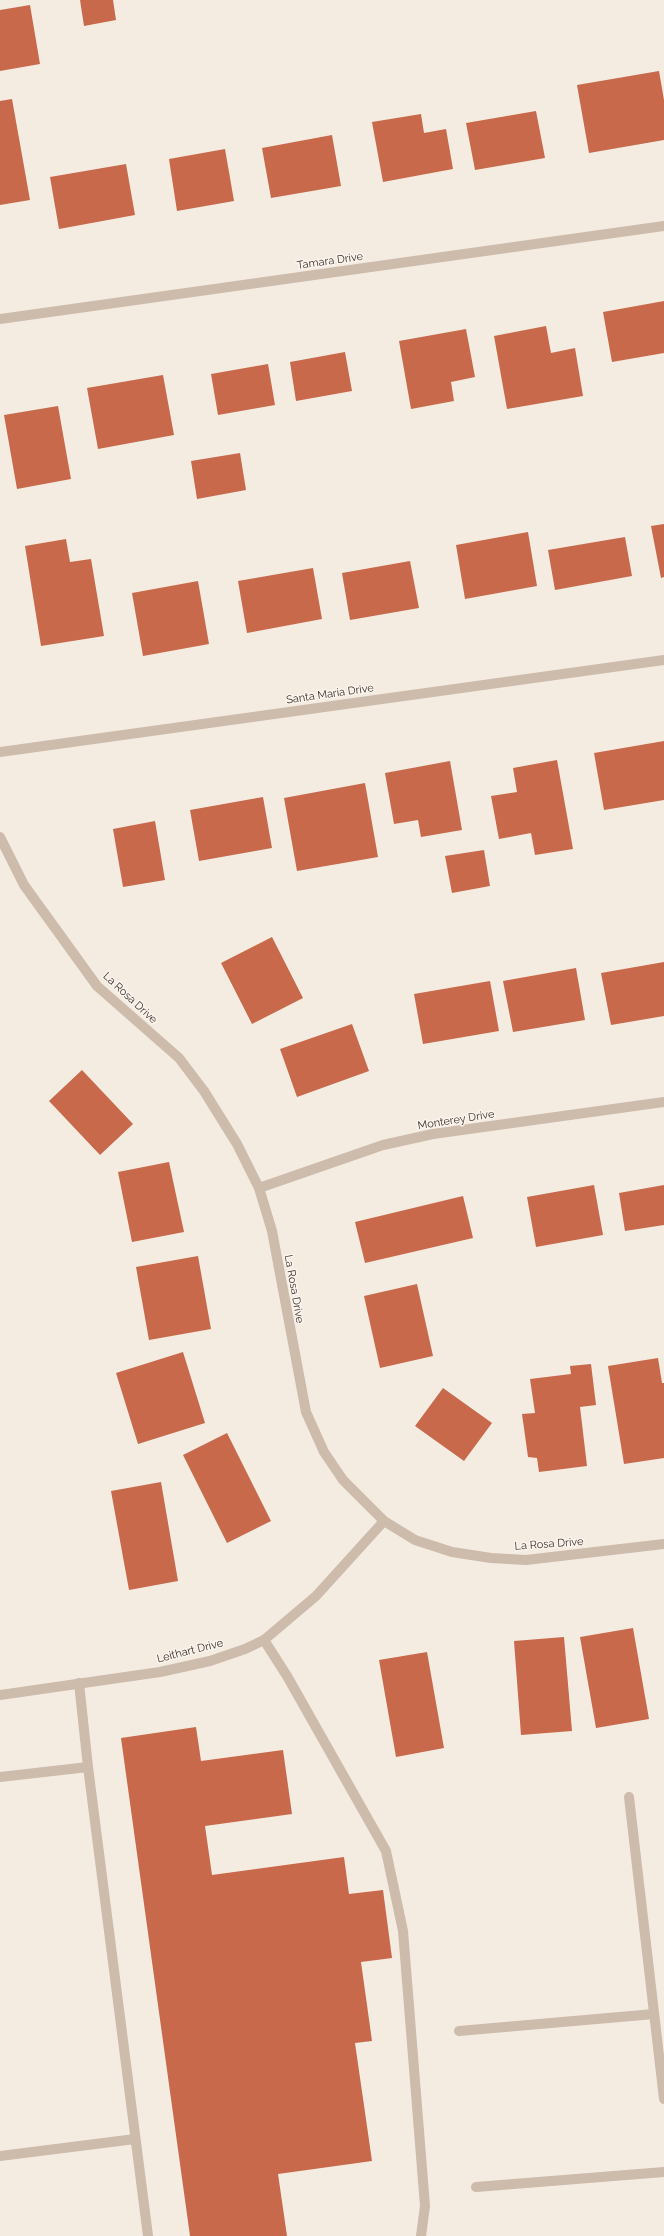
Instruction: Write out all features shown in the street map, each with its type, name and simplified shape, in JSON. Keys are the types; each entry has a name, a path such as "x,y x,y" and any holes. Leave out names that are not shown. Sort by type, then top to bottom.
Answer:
{"street":[{"name":"Tamara Drive","path":"0,319 664,226"},
{"name":"Santa Maria Drive","path":"0,752 664,660"},
{"name":"La Rosa Drive","path":"0,839 24,885 97,986 179,1058 223,1120 259,1188 272,1231 306,1412 324,1452 342,1480 384,1521 415,1540 452,1552 491,1558 526,1560 664,1544"},
{"name":"Monterey Drive","path":"259,1188 383,1145 426,1136 664,1102"},
{"name":"Leithart Drive","path":"0,1695 160,1672 210,1661 264,1640 316,1596 384,1521"},
{"path":"264,1640 287,1676 386,1851 403,1931 425,2206 421,2236"},
{"path":"80,1683 88,1767 148,2236"},
{"path":"0,1777 88,1767"},
{"path":"629,1797 664,2099"},
{"path":"459,2031 654,2014"},
{"path":"0,2156 135,2139"},
{"path":"476,2187 664,2172"}],"building":[{"path":"80,0 113,0 116,20 84,26"},
{"path":"30,5 40,64 0,71 0,10"},
{"path":"659,71 664,100 664,140 589,153 577,85"},
{"path":"12,99 30,200 0,205 0,101"},
{"path":"536,111 545,158 475,170 466,123"},
{"path":"421,114 424,133 446,129 453,169 383,182 372,122"},
{"path":"332,135 341,186 271,198 262,148"},
{"path":"225,149 234,201 177,211 169,159"},
{"path":"126,164 135,215 59,229 50,177"},
{"path":"664,301 664,353 612,362 603,312"},
{"path":"546,326 551,353 575,348 583,396 507,409 494,336"},
{"path":"466,329 475,377 451,382 454,401 411,409 399,341"},
{"path":"345,352 352,391 296,401 290,362"},
{"path":"268,364 275,405 218,415 211,374"},
{"path":"163,375 174,435 98,449 87,388"},
{"path":"58,406 71,479 17,489 4,415"},
{"path":"240,453 246,490 197,499 191,461"},
{"path":"664,524 664,577 661,578 651,526"},
{"path":"528,532 537,586 465,599 456,545"},
{"path":"625,537 632,576 555,590 548,550"},
{"path":"66,539 70,562 91,559 104,636 41,646 25,546"},
{"path":"410,561 419,608 350,620 342,573"},
{"path":"313,568 322,619 247,633 238,581"},
{"path":"198,581 209,644 143,656 132,593"},
{"path":"664,741 664,800 604,810 594,753"},
{"path":"557,760 573,849 535,855 531,833 499,839 491,796 517,792 513,768"},
{"path":"450,761 462,830 421,837 418,820 394,824 385,773"},
{"path":"365,783 378,857 297,871 284,798"},
{"path":"263,797 272,848 199,861 190,810"},
{"path":"155,821 165,880 123,887 113,829"},
{"path":"484,850 490,886 452,893 445,856"},
{"path":"272,937 303,998 252,1024 221,963"},
{"path":"664,962 664,1016 611,1025 601,973"},
{"path":"576,968 585,1020 513,1032 503,981"},
{"path":"490,981 499,1031 423,1044 414,994"},
{"path":"352,1024 369,1071 297,1097 280,1049"},
{"path":"82,1070 133,1124 100,1155 49,1101"},
{"path":"169,1162 184,1232 132,1242 118,1172"},
{"path":"594,1185 603,1235 536,1247 527,1197"},
{"path":"664,1185 664,1225 625,1231 619,1193"},
{"path":"463,1196 473,1238 365,1263 355,1222"},
{"path":"198,1256 211,1329 149,1340 136,1267"},
{"path":"417,1284 433,1356 380,1368 364,1296"},
{"path":"183,1352 205,1423 138,1444 116,1373"},
{"path":"658,1358 662,1383 664,1383 664,1458 624,1464 608,1366"},
{"path":"591,1364 596,1405 580,1407 587,1466 539,1472 537,1458 528,1457 522,1414 535,1413 530,1379 571,1374 570,1366"},
{"path":"443,1388 492,1423 464,1461 415,1426"},
{"path":"227,1433 271,1521 227,1543 183,1455"},
{"path":"161,1482 178,1581 129,1590 111,1491"},
{"path":"633,1628 649,1719 596,1728 580,1637"},
{"path":"564,1637 572,1731 521,1735 514,1641"},
{"path":"427,1652 444,1748 396,1757 379,1660"},
{"path":"196,1727 201,1761 283,1750 292,1814 205,1826 212,1875 344,1857 349,1894 383,1890 392,1958 361,1962 372,2041 355,2043 372,2161 278,2174 287,2236 190,2236 121,1738"}]}
